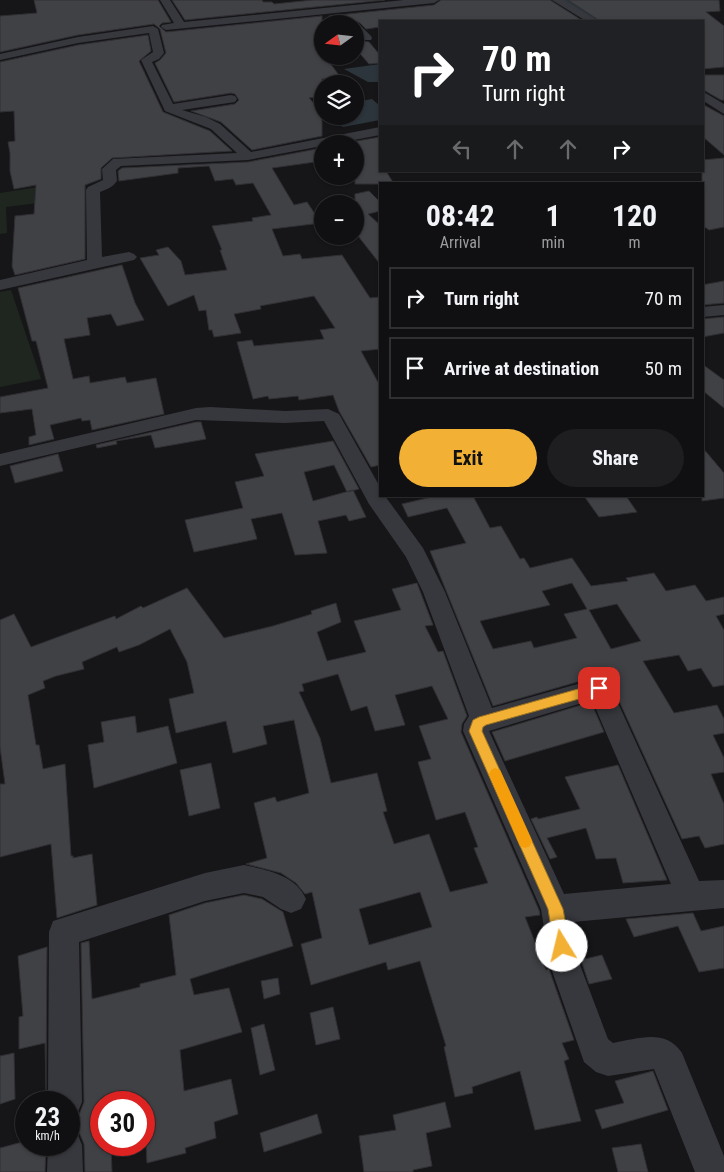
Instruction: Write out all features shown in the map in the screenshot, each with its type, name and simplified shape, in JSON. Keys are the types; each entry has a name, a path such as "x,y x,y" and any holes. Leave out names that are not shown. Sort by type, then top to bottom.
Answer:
{"street":[{"path":"165,0 181,26"},
{"path":"0,58 78,40 153,29 340,10 377,3 434,0"},
{"path":"557,0 591,20"},
{"path":"377,3 394,16"},
{"path":"340,10 345,15"},
{"path":"153,29 159,53 155,57 146,60 169,108 175,113 202,120 216,127 228,135 248,156"},
{"path":"364,35 367,38"},
{"path":"704,95 724,110"},
{"path":"169,108 231,99"},
{"path":"95,263 93,190 106,185 110,181 108,169 118,162 248,156 379,132"},
{"path":"0,285 95,263 129,258"},
{"path":"704,312 724,310"},
{"path":"0,460 196,414 224,413 286,417 328,415 352,453 379,504 415,554 434,592 484,721"},
{"path":"691,896 599,688 477,724 476,731 556,909 565,965 596,1050 603,1058 613,1061 658,1052 665,1057 670,1065 713,1172"},
{"path":"65,1091 64,932 205,887 244,879 269,884 291,899"},
{"path":"556,909 724,894"},
{"path":"65,1156 65,1172"}],"shaded area":[{"path":"379,64 379,82 368,82 364,80 364,75 355,75 344,69"},
{"path":"372,99 379,105 379,120 364,123 364,100"},
{"path":"39,187 46,202 6,207 7,233 0,234 0,193"},
{"path":"11,290 41,379 0,387 0,292"}],"building":[{"path":"34,0 158,0 171,22 162,23 159,26 166,32 314,17 314,65 331,65 339,75 314,75 314,97 309,98 314,103 314,125 322,125 322,135 314,135 314,138 252,150 221,122 191,111 235,104 239,100 235,94 231,93 174,102 155,63 166,53 160,29 154,24 78,35 0,52 0,16 37,13"},
{"path":"172,0 262,0 263,2 272,2 274,4 313,0 385,0 185,20"},
{"path":"441,0 550,0 581,20 379,20 379,27 366,29 364,27 364,15 339,15 434,5"},
{"path":"568,0 719,0 720,11 706,12 724,26 724,67 704,69 704,20 598,20"},
{"path":"148,35 151,51 139,61 163,112 210,131 232,151 112,158 101,168 101,179 85,185 85,259 15,275 12,266 15,216 34,214 36,185 14,189 10,171 8,142 15,141 14,111 0,112 0,62 78,45"},
{"path":"364,41 369,42 379,54 379,63 369,64 364,58"},
{"path":"704,75 724,75 724,100 704,90"},
{"path":"704,105 724,116 724,155 704,138"},
{"path":"379,137 379,172 387,172 393,182 379,182 379,184 364,184 364,140"},
{"path":"314,150 314,162 272,168 294,205 307,202 314,212 314,224 272,229 283,256 300,254 302,259 342,255 370,298 379,297 379,349 361,351 379,384 379,465 371,467 339,411 333,395 299,400 298,396 269,399 268,396 253,399 237,342 252,340 254,346 324,339 320,330 335,328 314,296 260,306 261,309 234,314 241,333 214,337 212,330 209,330 206,310 199,311 194,295 168,306 140,258 159,255 156,250 168,247 181,261 185,275 227,270 220,250 222,250 212,226 253,221 252,218 271,215 253,183 236,185 233,179 215,181 209,166 178,168 178,173 119,181 118,171 122,168 248,162"},
{"path":"724,158 724,227 709,230 704,226 704,182 702,182 702,172 704,172 704,160"},
{"path":"369,191 379,201 379,211 368,214 379,224 379,263 364,244 364,195 355,195"},
{"path":"122,265 135,303 144,320 117,326 111,314 87,318 90,335 64,339 73,379 89,376 90,383 125,377 127,383 156,378 164,414 92,430 90,420 82,421 81,418 50,425 54,439 29,445 29,437 36,435 32,409 0,413 0,397 48,388 36,341 32,341 18,288"},
{"path":"724,281 724,303 704,305 704,285"},
{"path":"724,317 724,333 704,337 704,319"},
{"path":"704,365 724,380 724,408 704,392"},
{"path":"201,422 206,439 155,448 151,435 116,441 117,444 97,448 96,445"},
{"path":"333,441 359,489 353,490 366,517 349,521 346,515 318,521 327,553 295,555 282,513 251,519 257,539 194,552 185,520 243,508 235,482 264,476 255,454","holes":["334,465 347,492 313,501 304,472"]},
{"path":"704,449 724,473 724,498 702,501 702,497 704,497"},
{"path":"58,454 63,471 15,483 10,466"},
{"path":"432,497 474,497 490,528 501,526 520,559 524,558 530,568 572,558 591,586 628,581 626,578 654,573 666,591 695,585 706,601 724,597 724,614 716,616 724,630 724,685 713,687 701,668 688,671 679,655 643,661 674,713 717,705 724,719 724,733 713,735 724,758 724,772 711,774 724,804 724,844 705,848 699,836 682,839 609,679 598,676 493,706 430,551 466,543 447,508 408,517 402,504","holes":["572,583 587,609 564,614 577,638 534,648 531,641 493,649 480,621 550,605 542,591","617,604 641,641 611,649 589,610"]},
{"path":"585,497 627,497 637,512 599,517"},
{"path":"417,583 433,625 425,626 438,652 443,651 467,716 462,724 461,732 539,910 540,915 525,917 546,970 549,969 574,1040 562,1043 569,1059 564,1061 581,1121 535,1130 520,1071 472,1087 473,1093 455,1097 444,1047 446,1046 420,961 388,970 386,962 311,985 301,944 322,938 312,892 305,894 296,883 281,873 246,864 267,858 254,803 275,797 277,802 309,793 294,720 263,726 267,744 233,753 226,721 176,733 169,699 194,693 187,662 170,629 139,645 119,652 117,647 82,662 84,669 43,681 45,688 28,695 36,745 39,745 43,769 65,764 71,856 73,858 92,854 97,905 57,918 51,844 0,857 0,784 5,784 0,747 0,620 14,614 31,647 115,616 116,619 141,606 143,608 187,588 224,638 312,614 311,611 336,603 341,622 317,632 327,661 366,652 354,621 401,610 392,589","holes":["338,674 351,711 367,706 375,731 405,725 395,695 432,686 448,719 419,726 431,759 418,762 436,820 465,812 478,847 474,848 488,883 450,892 429,834 394,844 383,812 387,811 377,773 331,783 320,738 299,692 304,691 302,684","420,892 432,927 369,945 359,909"]},
{"path":"591,702 604,732 505,761 492,732"},
{"path":"135,716 137,733 168,726 177,763 94,788 88,745 104,742 101,722"},
{"path":"211,763 220,808 189,816 180,770"},
{"path":"618,765 667,880 623,883 616,858 596,859 586,828 547,838 557,857 550,859 531,819 580,809 565,777"},
{"path":"244,895 262,899 283,912 293,946 190,979 194,995 229,988 242,1032 180,1050 184,1091 231,1079 238,1114 214,1122 216,1138 185,1148 186,1153 147,1163 147,1156 155,1156 155,1091 90,1091 90,1156 111,1156 112,1172 85,1172 84,1144 80,1134 80,1112 84,1102 81,943 89,941 92,999 140,987 140,984 176,975 169,915 205,903"},
{"path":"693,913 701,931 724,926 724,968 699,972 678,926 634,937 626,919"},
{"path":"47,947 46,1090 45,1043 19,1049 19,1017 23,1016 18,956"},
{"path":"602,955 612,979 589,984 581,960"},
{"path":"278,978 280,994 264,999 261,981"},
{"path":"333,1007 340,1039 316,1045 310,1013"},
{"path":"264,1024 275,1070 260,1075 251,1028"},
{"path":"14,1053 15,1099 0,1104 0,1056"},
{"path":"653,1071 668,1110 602,1129 595,1110 624,1103 615,1081"},
{"path":"445,1102 451,1127 426,1133 432,1166 413,1170 413,1172 364,1172 359,1136 396,1130 393,1115"},
{"path":"317,1114 322,1133 264,1152 260,1133"},
{"path":"15,1144 15,1156 46,1156 45,1172 0,1172 0,1148"},
{"path":"641,1144 648,1172 618,1172 612,1148"}],"waterway":[{"path":"565,0 601,20"}],"slow traffic":[{"path":"495,774 525,841"}],"route":[{"path":"562,946 556,909 476,731 477,724 599,688"}]}
